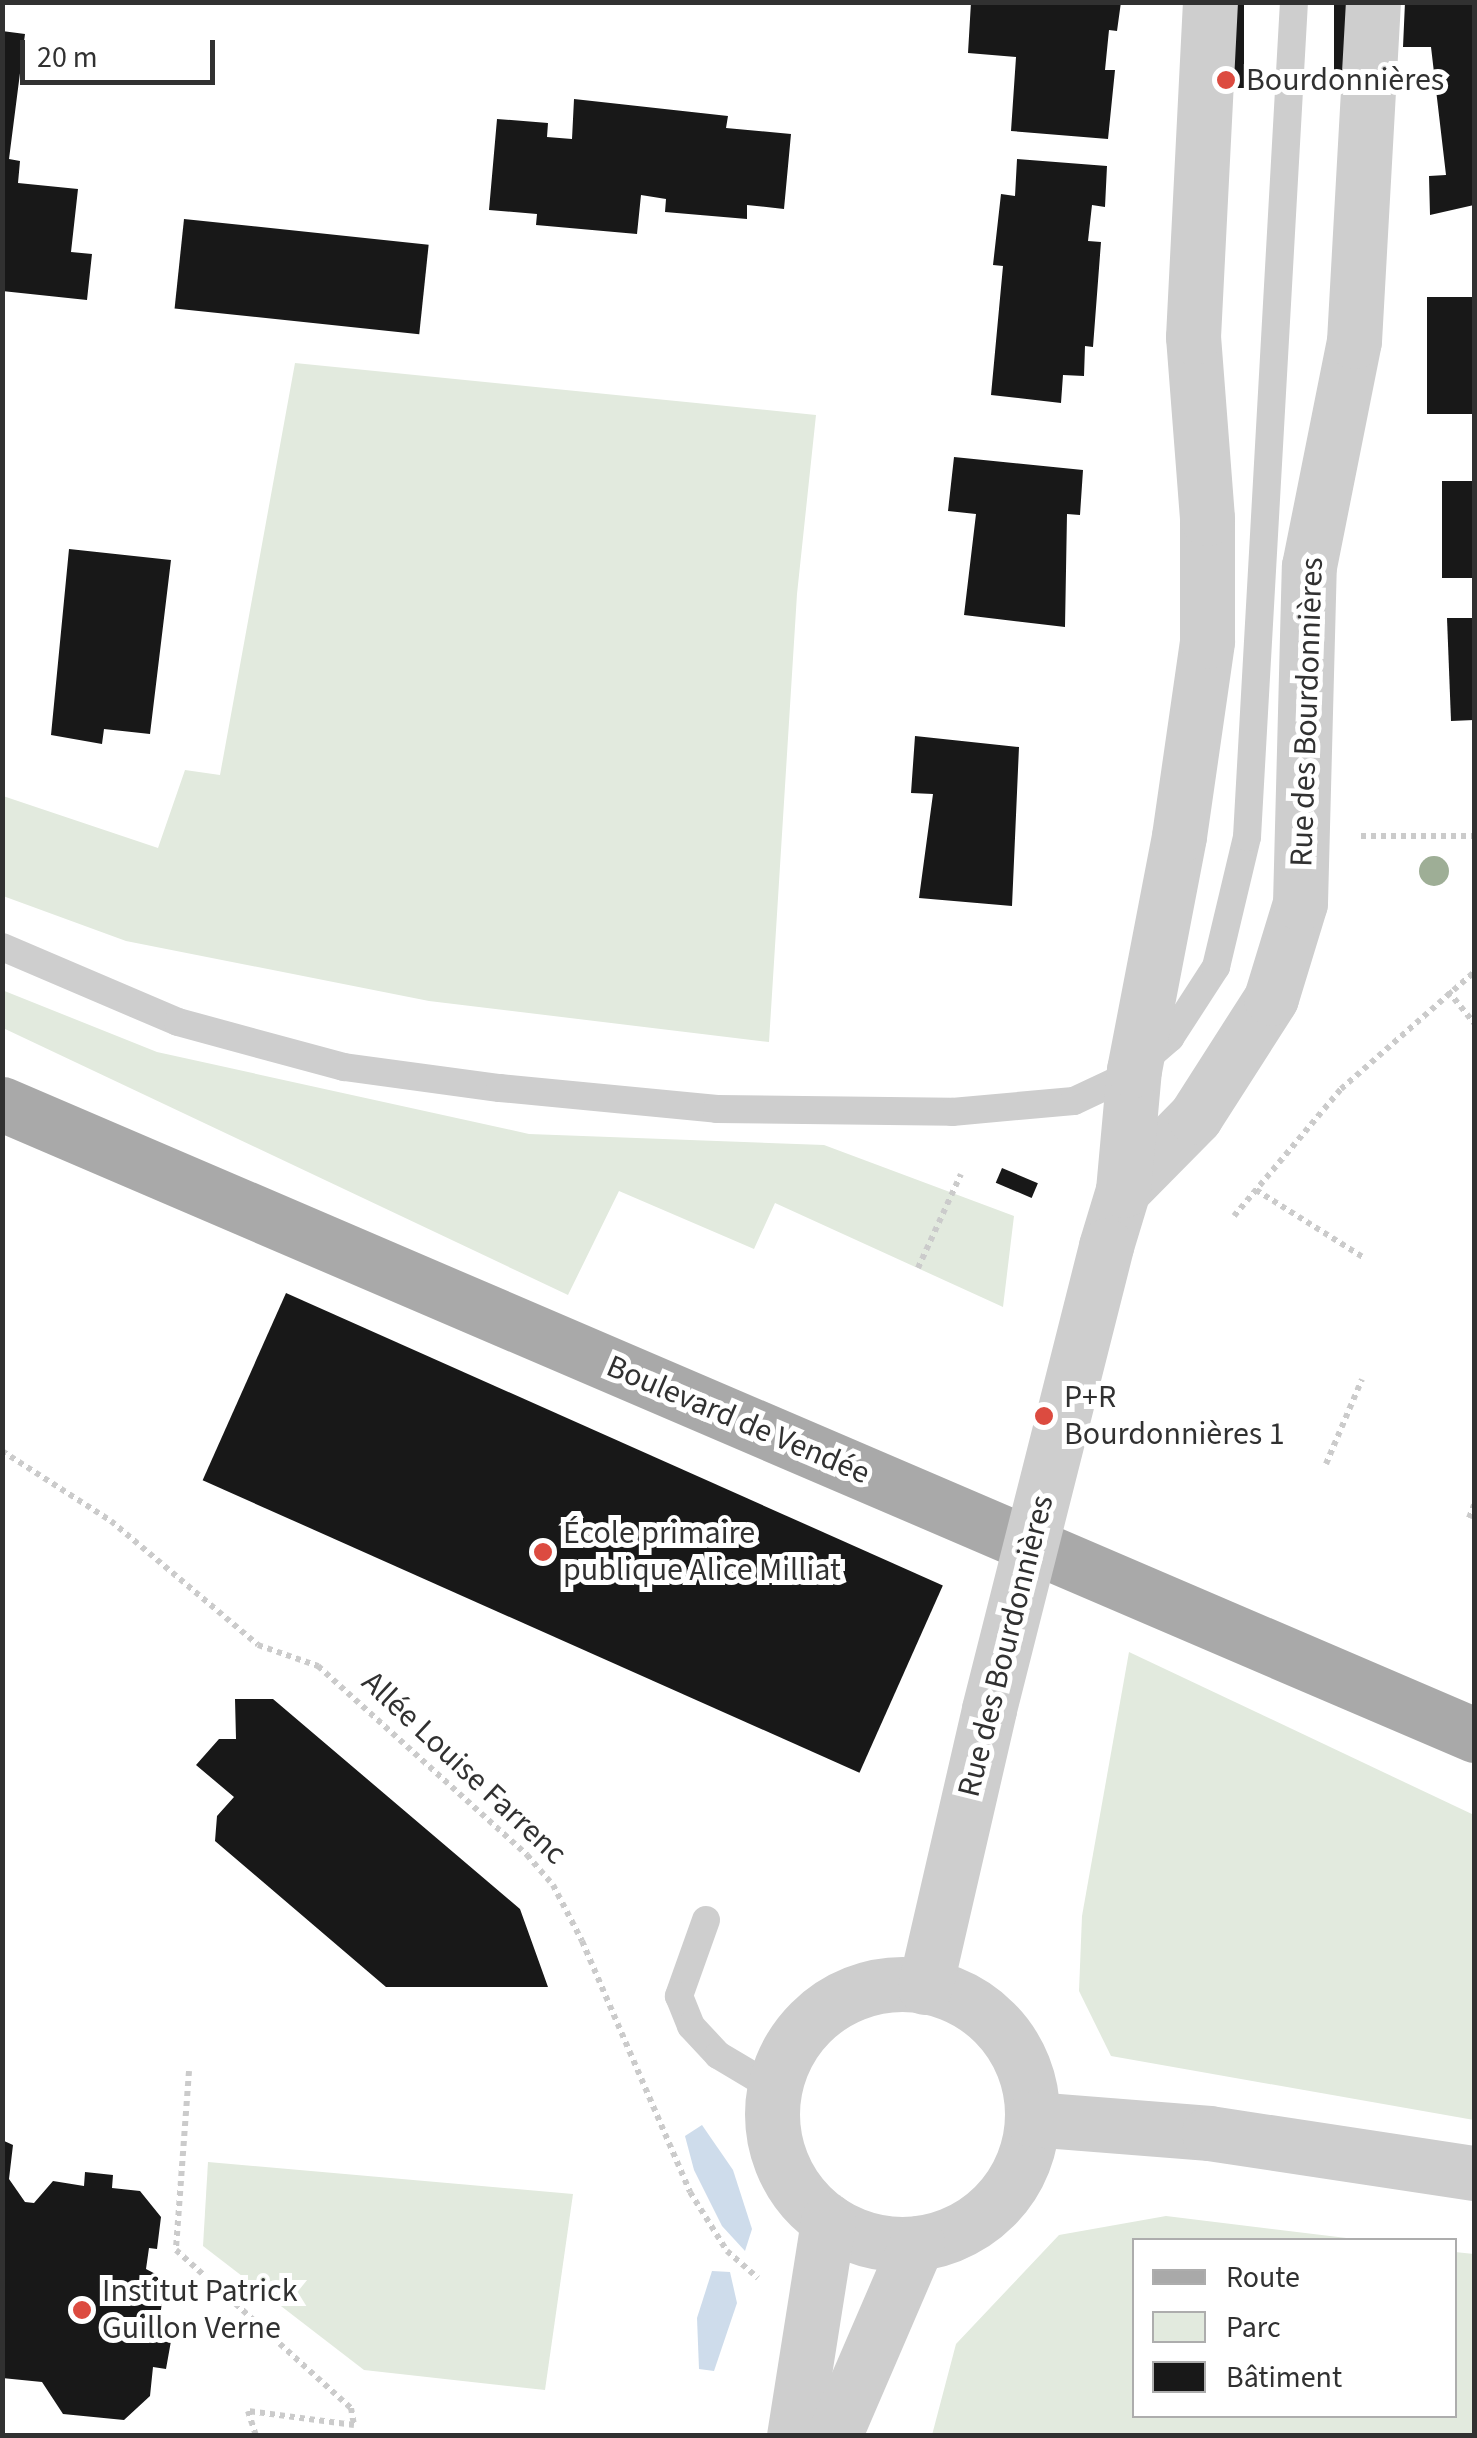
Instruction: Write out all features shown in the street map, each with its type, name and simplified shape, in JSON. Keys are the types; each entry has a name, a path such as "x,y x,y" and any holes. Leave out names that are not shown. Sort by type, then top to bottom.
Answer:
{"main road":[{"name":"Boulevard de Vendée","path":"2,1104 1474,1735"}],"street":[{"name":"Rue des Bourdonnières","path":"925,1986 989,1709 1123,1190 1134,1070 1179,836 1207,641 1208,518 1192,337 1210,2"},
{"name":"Rue des Bourdonnières","path":"1123,1190 1195,1117 1271,998 1300,903 1308,566 1354,341 1373,2"},
{"path":"925,1986 970,2004 1007,2037 1025,2072 1032,2119 1023,2161 1002,2198 959,2231 917,2243 861,2238 828,2220 806,2202 782,2163 772,2117 774,2090 792,2046 827,2009 876,1987 925,1986"},
{"path":"1032,2119 1209,2134 1474,2173"},
{"path":"794,2436 828,2220"},
{"path":"834,2436 917,2243"}],"lane":[{"path":"2,947 178,1022 344,1067 500,1088 717,1109 983,1111 1074,1102 1134,1070 1170,1038 1216,966 1247,837 1294,2"},
{"path":"706,1920 679,1996 691,2026 718,2055 774,2090"}],"path":[{"path":"1301,836 1474,836"},
{"path":"1234,1216 1341,1088 1474,972"},
{"path":"1448,991 1474,1023"},
{"path":"918,1268 961,1174"},
{"path":"1256,1190 1363,1257"},
{"path":"1326,1464 1362,1379"},
{"name":"Allée Louise Farrenc","path":"2,1451 111,1521 258,1645 318,1666 527,1855 553,1885 582,1941 690,2192 727,2251 772,2285"},
{"path":"1469,1518 1474,1505"},
{"path":"190,2070 176,2250 352,2408 354,2425 248,2411 256,2436"}],"green space":[{"path":"295,363 816,415 797,594 769,1042 429,1001 126,941 3,896 3,796 158,848 185,770 220,775"},
{"path":"2,990 157,1052 529,1134 824,1145 1014,1216 1003,1307 775,1203 754,1249 619,1191 568,1295 3,1028"},
{"path":"1129,1652 1474,1815 1474,2120 1111,2056 1079,1991 1082,1916"},
{"path":"208,2162 573,2194 545,2390 364,2370 203,2246"},
{"path":"1166,2216 1347,2238 1132,2238 1132,2418 1457,2418 1457,2252 1474,2254 1474,2435 932,2435 956,2344 1059,2235"}],"water":[{"path":"702,2125 733,2170 752,2229 745,2251 722,2226 694,2170 685,2136"},
{"path":"712,2271 730,2272 737,2303 714,2371 699,2369 697,2318"}],"building":[{"path":"971,2 1121,2 1117,31 1109,30 1105,70 1115,70 1108,139 1011,131 1016,57 968,53"},
{"path":"1229,2 1244,2 1244,88 1229,88"},
{"path":"1334,2 1350,2 1350,79 1334,79"},
{"path":"1405,2 1474,2 1474,205 1430,215 1429,176 1446,175 1431,47 1403,47"},
{"path":"2,31 25,34 9,159 20,161 18,183 78,189 71,252 92,254 87,300 2,291"},
{"path":"574,99 728,116 726,128 791,134 784,209 747,205 747,219 665,212 666,199 641,195 637,234 536,225 537,214 489,210 497,119 548,123 547,137 572,139"},
{"path":"1017,159 1107,166 1105,207 1092,205 1088,241 1101,242 1093,347 1085,346 1084,376 1063,375 1061,403 991,395 1003,266 993,265 1001,194 1015,196"},
{"path":"184,219 429,245 419,334 175,309"},
{"path":"1427,297 1474,297 1474,414 1427,414"},
{"path":"954,457 1083,470 1080,515 1067,514 1065,627 964,615 976,514 948,511"},
{"path":"1442,481 1474,481 1474,578 1442,578"},
{"path":"69,549 171,560 150,734 104,729 102,744 51,735"},
{"path":"1447,618 1474,618 1474,720 1451,721"},
{"path":"915,736 1019,747 1012,906 919,898 933,794 911,793"},
{"path":"1002,1168 1038,1183 1032,1198 996,1183"},
{"path":"286,1293 943,1585 859,1773 203,1480"},
{"path":"235,1699 273,1699 520,1909 548,1987 386,1987 215,1841 217,1816 234,1797 196,1765 219,1739 236,1739"},
{"name":"Institut Patrick Guillon Verne","path":"2,2140 13,2145 9,2179 25,2202 34,2203 53,2181 84,2186 85,2172 113,2175 112,2188 140,2191 161,2217 157,2249 149,2248 146,2269 165,2279 157,2340 171,2341 166,2369 153,2367 150,2396 124,2420 63,2414 42,2382 2,2378"}],"place":[{"name":"Bourdonnières","path":"1226,80"},
{"name":"P+R Bourdonnières 1","path":"1044,1416"},
{"name":"École primaire publique Alice Milliat","path":"543,1552"},
{"name":"Institut Patrick Guillon Verne","path":"82,2310"}]}
